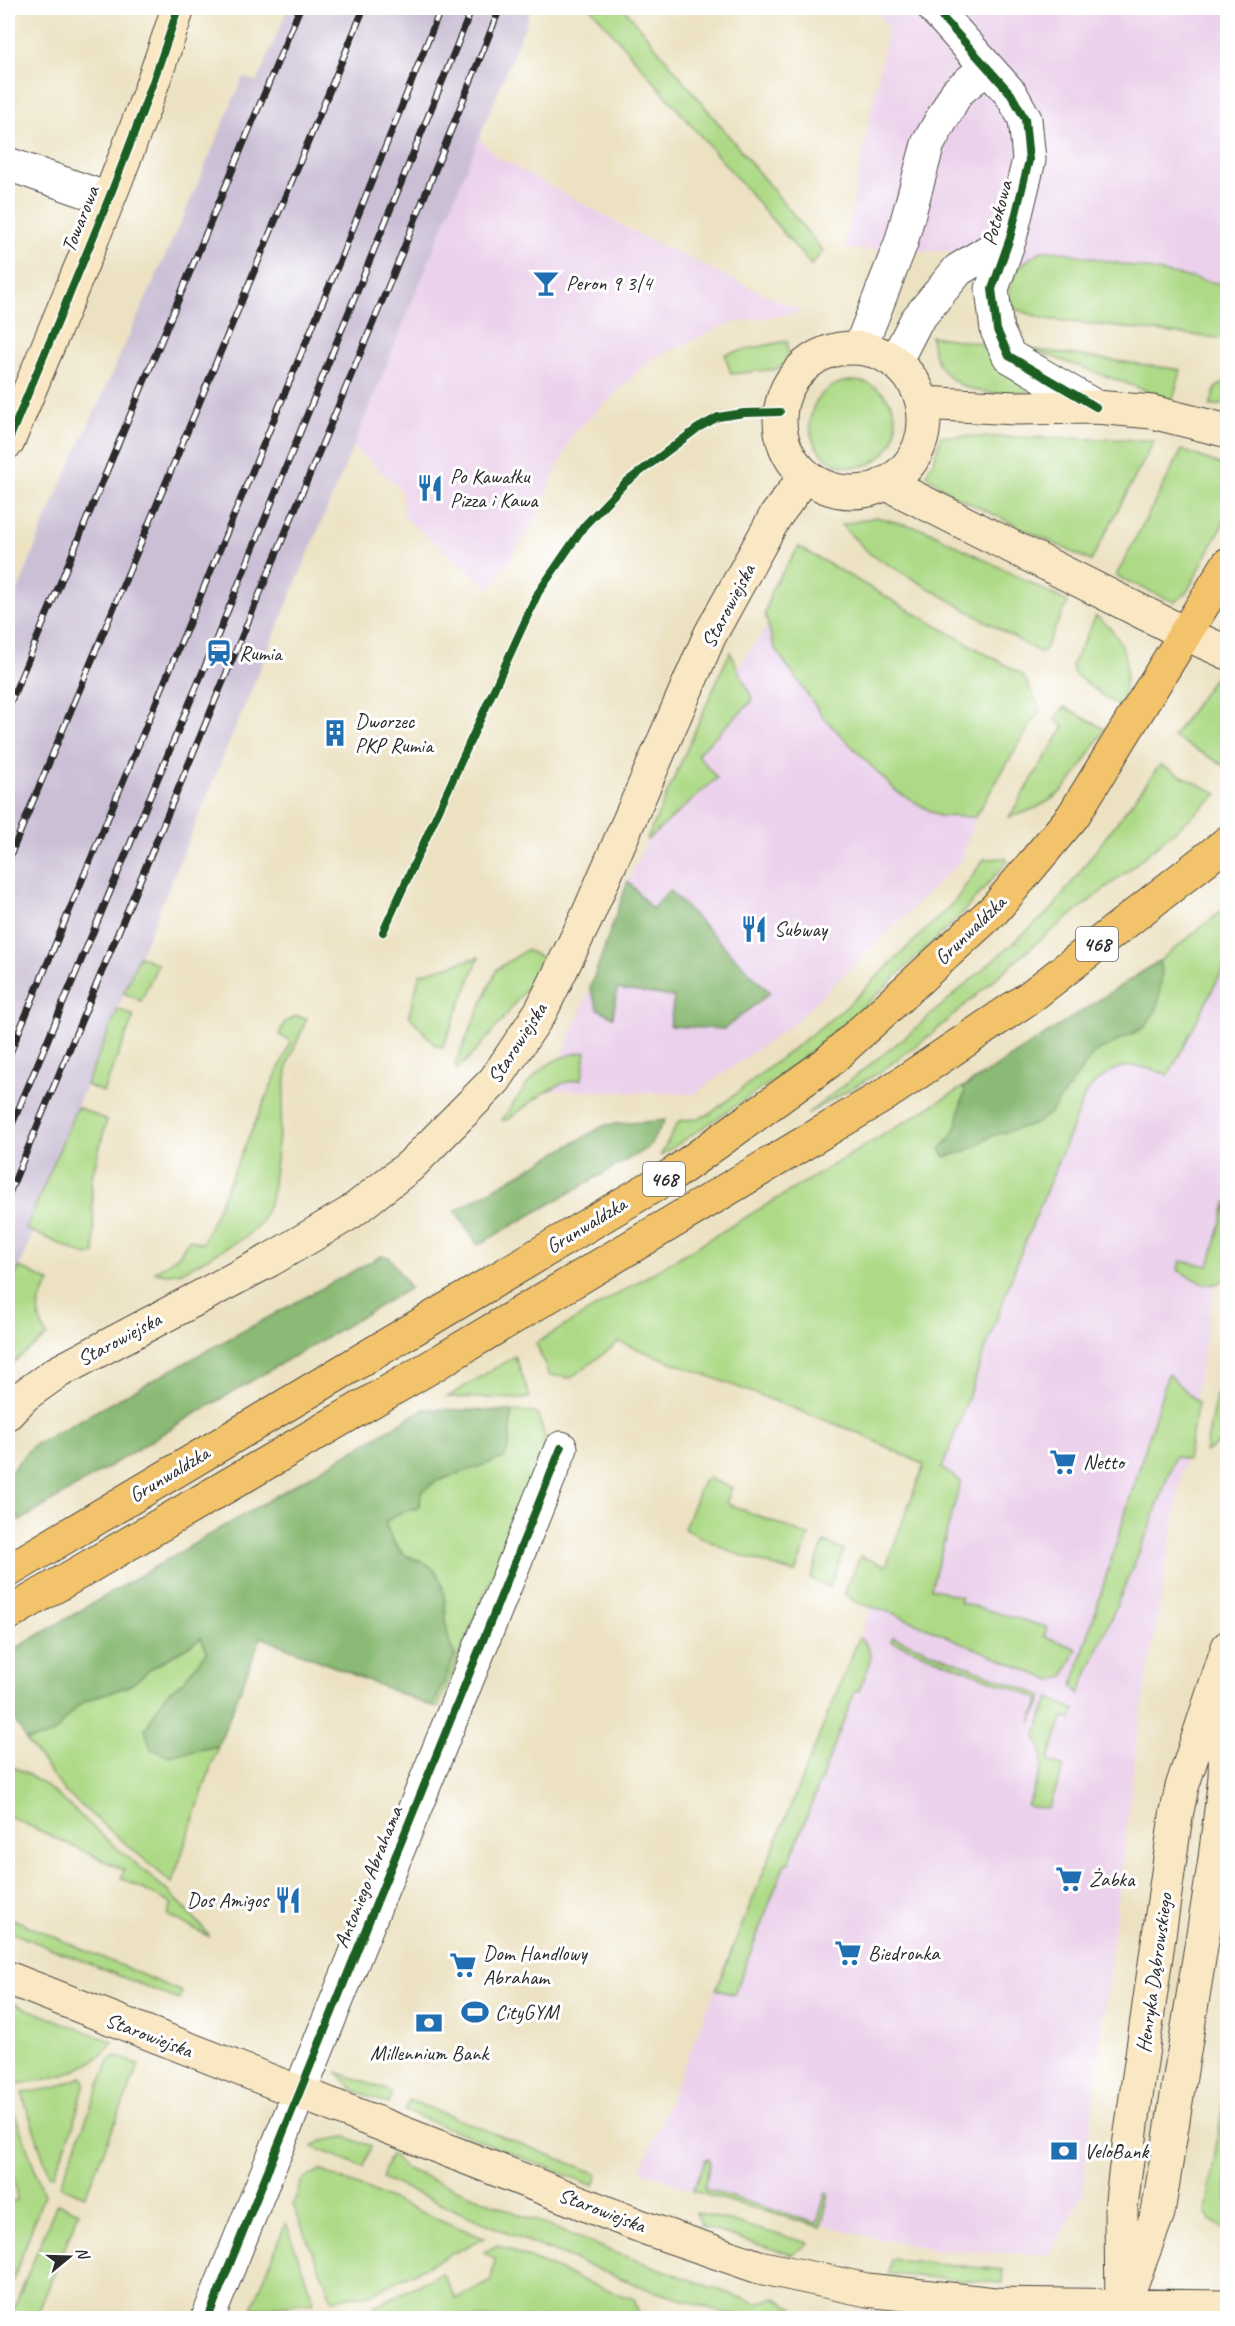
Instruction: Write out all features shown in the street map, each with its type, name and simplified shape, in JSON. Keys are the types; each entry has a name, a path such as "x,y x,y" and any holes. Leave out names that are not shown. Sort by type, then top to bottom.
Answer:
{"main road":[{"name":"Towarowa","path":"8,442 108,199 163,55 178,8"},
{"path":"860,348 876,352 895,363 913,381 922,403 923,427 917,450 904,469 885,483 866,490 846,491 825,486 806,475 785,446 780,429 780,412 786,392 799,371 811,360 829,351 860,348"},
{"path":"922,403 1016,408 1096,407 1152,412 1227,430"},
{"name":"Starowiejska","path":"8,1413 26,1395 64,1368 270,1260 350,1213 410,1166 495,1080 541,1011 586,919 710,635 775,517 806,475"},
{"path":"885,483 1186,634 1227,652"},
{"name":"Grunwaldzka","path":"8,1570 675,1173 827,1063 995,909 1066,824 1131,726 1227,564"},
{"name":"Grunwaldzka","path":"8,1614 478,1339 883,1096 1030,997 1227,842"},
{"name":"Henryka Dąbrowskiego","path":"1123,2312 1121,2209 1176,1816 1182,1787 1227,1647"},
{"name":"Henryka Dąbrowskiego","path":"1123,2312 1158,2213 1220,1824 1225,1777 1227,1667"},
{"name":"Starowiejska","path":"8,1978 102,2017 299,2091 648,2229 759,2267 867,2290 995,2304 1123,2312 1227,2307"}],"street":[{"name":"Potokowa","path":"934,8 1011,94 1025,119 1029,160 1010,238 992,289 997,330 1009,356 1096,407"},
{"path":"860,348 901,243 928,144 957,92 986,68"},
{"path":"8,164 108,199"},
{"name":"Potokowa","path":"895,363 916,321 958,270 1010,238"},
{"name":"Antoniego Abrahama","path":"208,2319 561,1448"}],"shaded area":[{"path":"288,8 532,8 353,447 26,1228 33,1232 8,1295 8,617 45,521 188,206 243,77 257,82"},
{"path":"872,8 1227,8 1227,299 946,251 844,249 888,26"},
{"path":"479,138 494,155 645,238 803,312 731,323 650,360 572,435 530,530 490,589 404,517 402,491 353,447"},
{"path":"793,587 1000,742 961,861 793,1024 694,1094 548,1090 590,988 628,881 716,701"},
{"path":"1227,961 1227,1201 1209,1267 1181,1261 1203,1285 1215,1283 1139,1724 1082,2197 1049,2255 936,2250 862,2235 691,2190 641,2170 859,1638 925,1465 1020,1255 1086,1093 1102,1075 1128,1065 1148,1067 1169,1075"}],"green space":[{"path":"591,8 624,8 823,251 811,265"},
{"path":"1041,251 1058,251 1227,285 1227,339 1045,319 1006,306 1010,287 1019,268"},
{"path":"931,336 984,344 996,360 1036,390 1018,393 984,392 954,381 943,370 935,355"},
{"path":"787,341 789,362 777,369 731,374 725,354"},
{"path":"1030,349 1181,370 1173,400"},
{"path":"853,381 877,388 889,400 896,424 889,448 877,460 853,467 829,460 817,448 810,424 817,400 829,388"},
{"path":"1227,382 1227,404 1210,406 1216,387"},
{"path":"941,436 1154,441 1091,561 953,495 926,475 935,457"},
{"path":"1182,450 1227,467 1227,516 1186,594 1174,602 1116,576"},
{"path":"876,517 926,530 1068,602 1042,654 870,554 841,525"},
{"path":"799,547 1023,675 1040,709 975,817 939,816 896,791 823,717 774,647 765,614 772,588"},
{"path":"1096,616 1115,635 1125,656 1126,680 1119,707 1074,674 1072,665"},
{"path":"730,652 753,700 697,754 717,778 646,841"},
{"path":"1216,675 1227,680 1227,767 1173,737"},
{"path":"1064,707 1105,729 1068,785 1045,804 1009,817 1064,727 1055,720"},
{"path":"1160,765 1218,794 1130,869 1041,939 928,1037 880,1072 807,1114 909,1034 1052,909"},
{"path":"1006,858 1008,861 958,918 854,1016 779,1077 660,1156 679,1121 700,1118 711,1113 846,1007 955,901 984,859"},
{"path":"628,881 652,909 669,890 770,993 724,1029 670,1026 674,997 617,989 613,1017 598,1009 590,988"},
{"path":"1227,907 1227,961 1169,1075 1144,1067 1124,1067 1105,1075 1086,1093 1020,1255 942,1469 961,1481 931,1588 961,1597 959,1602 1047,1627 1044,1636 1077,1649 1064,1676 1052,1681 890,1612 858,1603 844,1594 860,1556 886,1566 924,1465 856,1432 619,1342 571,1378 549,1375 536,1343 1080,1017 1159,961"},
{"path":"526,950 545,959 504,1018 457,1070 455,1064 497,969"},
{"path":"139,956 158,964 141,1001 124,993"},
{"path":"479,957 443,1047 435,1045 409,1015 420,974"},
{"path":"1159,961 1162,971 1158,1007 1145,1027 1093,1054 1051,1112 1037,1123 992,1136 966,1151 945,1157 940,1149 956,1128 965,1092 963,1088"},
{"path":"118,1009 134,1016 103,1092 86,1085"},
{"path":"296,1016 307,1018 288,1063 271,1199 261,1222 244,1238 182,1272 169,1274 155,1272 179,1255 189,1239 202,1244 291,1041 279,1035 285,1022"},
{"path":"586,1052 582,1079 551,1089 508,1120 502,1120 527,1084 545,1066 570,1055"},
{"path":"77,1107 107,1120 91,1180 95,1253 87,1256 26,1229"},
{"path":"665,1120 648,1148 478,1245 455,1211 605,1125"},
{"path":"1227,1201 1227,1278 1215,1284 1202,1283 1178,1270 1181,1261 1209,1266"},
{"path":"381,1256 389,1257 410,1288 183,1421 20,1521 8,1503 8,1475 32,1446"},
{"path":"19,1267 50,1282 38,1309 47,1336 8,1366 8,1295"},
{"path":"515,1356 530,1397 524,1399 447,1397"},
{"path":"1221,1370 1229,1396 1223,1441 1205,1452"},
{"path":"1168,1374 1198,1403 1187,1460 1175,1456 1151,1524 1079,1694 1073,1685"},
{"path":"424,1409 512,1411 509,1447 504,1458 437,1481 423,1491 418,1508 401,1512 385,1522 390,1536 402,1553 432,1568 442,1585 448,1635 455,1655 433,1707 261,1637 218,1746 168,1756 151,1749 145,1729 164,1697 184,1680 207,1652 201,1638 151,1669 132,1684 81,1704 59,1728 48,1736 26,1740 8,1707 8,1653"},
{"path":"512,1411 532,1412 538,1415 545,1438 544,1447 438,1708 433,1707 455,1655 447,1643 442,1585 422,1561 405,1555 392,1540 385,1522 401,1512 418,1507 423,1491 437,1481 504,1458 509,1447"},
{"path":"707,1478 732,1488 726,1503 809,1536 795,1573 734,1553 684,1529 703,1481"},
{"path":"824,1542 844,1550 830,1587 810,1579"},
{"path":"893,1637 1043,1697 1031,1723 1040,1699 891,1641"},
{"path":"201,1638 207,1652 184,1680 164,1697 168,1756 218,1746 172,1883 65,1792 26,1740 48,1736 59,1728 73,1710 81,1704 132,1684 154,1666"},
{"path":"859,1638 869,1650 868,1670 859,1691 855,1691 789,1863 785,1863 734,1995 716,1989"},
{"path":"1049,1698 1075,1710 1072,1719 1064,1716 1048,1761 1064,1767 1049,1808 1030,1807 1027,1806 1042,1768 1042,1753 1036,1734"},
{"path":"13,1767 26,1773 62,1799 174,1897 210,1937 168,1915 172,1904 121,1878 124,1870 8,1816 8,1768"},
{"path":"8,1917 182,1992 179,2000 8,1931"},
{"path":"8,2001 113,2042 104,2053 80,2069 51,2078 8,2085"},
{"path":"116,2056 139,2065 85,2196 60,2186 109,2061"},
{"path":"337,2072 392,2092 388,2104 354,2090"},
{"path":"82,2077 85,2082 72,2130 53,2176 49,2175 22,2093 54,2088"},
{"path":"1227,2078 1227,2232 1210,2219 1206,2212"},
{"path":"8,2095 44,2195 8,2294 8,2202 17,2200 8,2132"},
{"path":"409,2100 598,2174 594,2186 405,2111"},
{"path":"345,2137 371,2146 364,2167 312,2147 322,2141"},
{"path":"391,2154 404,2168 616,2253 758,2304 774,2297 794,2308 795,2318 742,2318 653,2291 516,2237 382,2178"},
{"path":"706,2159 709,2159 710,2163 704,2189 817,2223 826,2192 829,2193 821,2227 693,2191"},
{"path":"320,2170 484,2238 371,2294 332,2299 293,2205 302,2180"},
{"path":"57,2203 79,2212 36,2318 10,2318"},
{"path":"696,2212 809,2243 792,2255 702,2227"},
{"path":"286,2223 314,2302 252,2309"},
{"path":"498,2245 634,2299 640,2318 376,2318 374,2307 442,2273 456,2299 491,2281 495,2259 484,2252"},
{"path":"891,2259 1003,2270 1002,2283 888,2274"}],"railway":[{"path":"8,708 300,8"},
{"path":"8,861 364,8"},
{"path":"8,1058 341,258 441,8"},
{"path":"8,1134 211,652 472,8"},
{"path":"8,1196 393,275 500,8"}],"cycle path":[{"path":"8,442 119,172 178,8"},
{"path":"934,8 1011,94 1025,119 1029,160 1010,238 992,289 997,330 1009,356 1096,407"},
{"path":"383,932 538,593 584,526 625,483 698,428 718,417 744,413 780,412"},
{"path":"208,2318 561,1448"}],"place":[{"name":"Peron 9 3|4","path":"546,283"},
{"name":"Po Kawałku Pizza i Kawa","path":"430,488"},
{"name":"Rumia","path":"219,653"},
{"name":"Dworzec PKP Rumia","path":"335,733"},
{"name":"Subway","path":"754,929"},
{"name":"Netto","path":"1063,1462"},
{"name":"Żabka","path":"1069,1879"},
{"name":"Dos Amigos","path":"288,1900"},
{"name":"Biedronka","path":"848,1953"},
{"name":"Dom Handlowy Abraham","path":"463,1965"},
{"name":"CityGYM","path":"475,2012"},
{"name":"Millennium Bank","path":"429,2023"},
{"name":"VeloBank","path":"1064,2151"}]}
